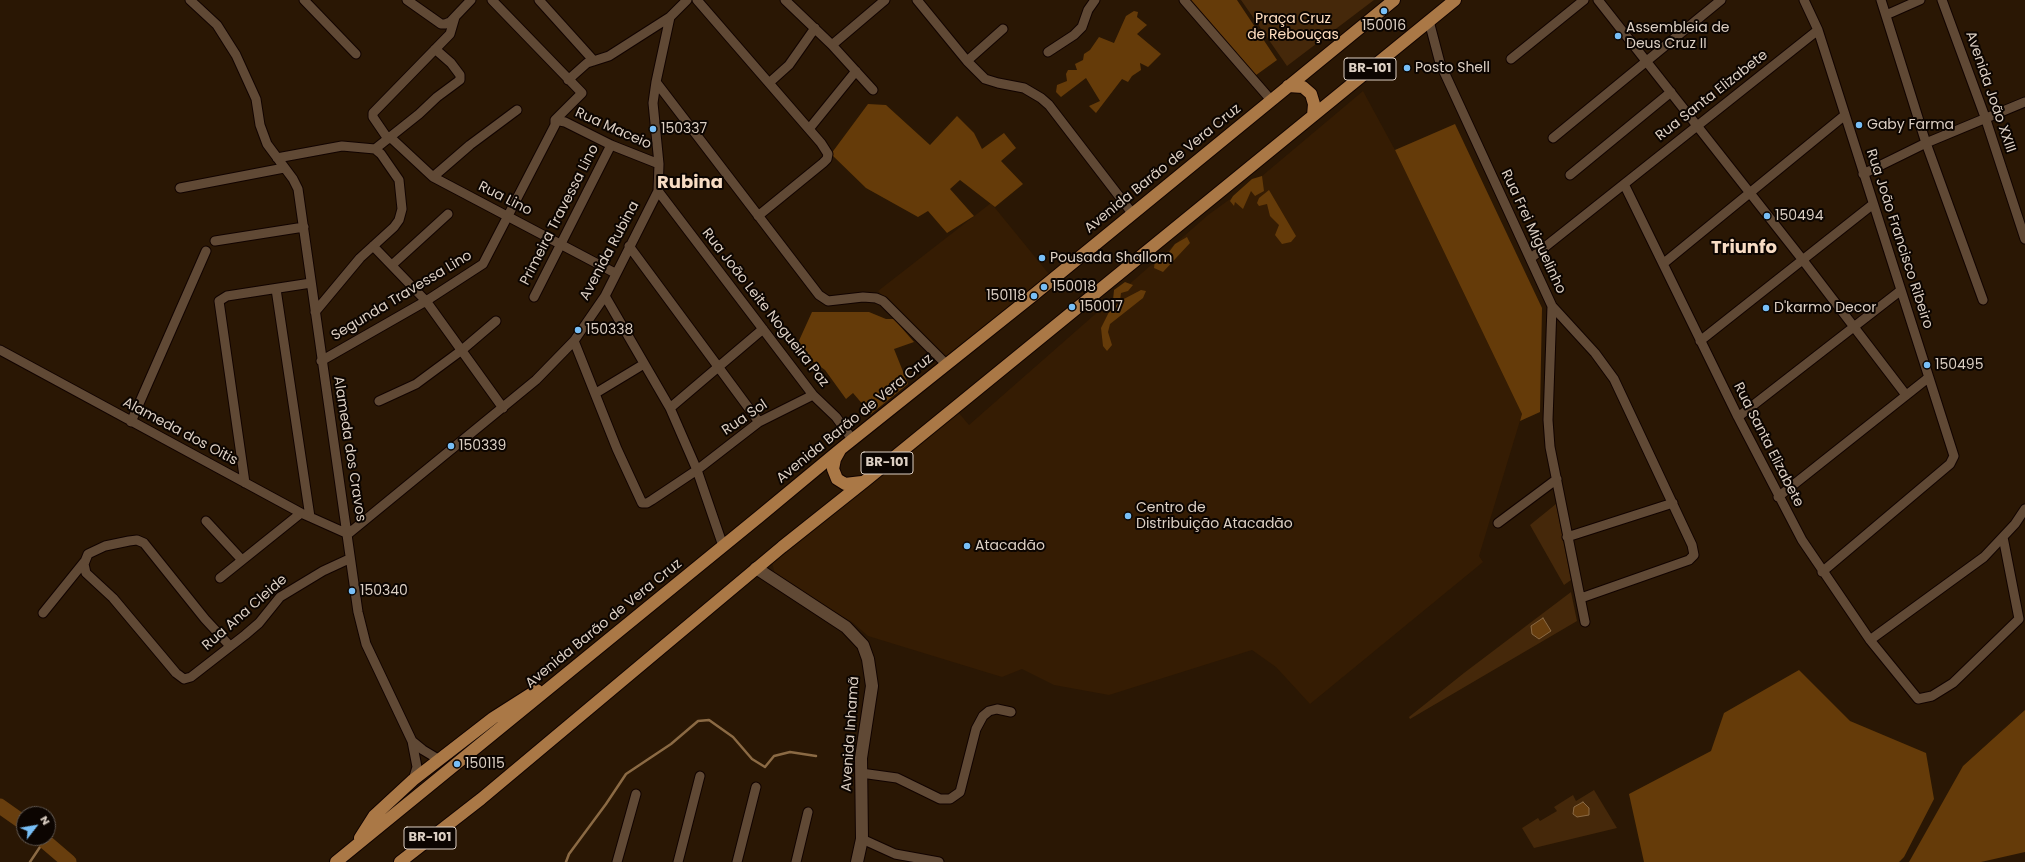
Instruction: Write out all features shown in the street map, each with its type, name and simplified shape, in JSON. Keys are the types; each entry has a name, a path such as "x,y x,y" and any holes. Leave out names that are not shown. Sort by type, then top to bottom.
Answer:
{"highway":[{"name":"Avenida Barão de Vera Cruz","path":"336,862 852,439 1031,297 1394,0"},
{"name":"BR-101","path":"400,862 497,785 756,568 865,481 1455,0"},
{"path":"1288,86 1303,87 1310,94 1314,104 1313,116"},
{"path":"842,448 835,459 834,469 838,479 845,484 865,481"},
{"path":"353,849 374,816 438,759 508,707 562,678"}],"street":[{"name":"Alameda dos Cravos","path":"190,0 217,25 236,55 256,99 260,125 267,144 298,189 348,534 349,559 358,612 366,644 412,741 417,767 413,780"},
{"path":"304,0 356,54"},
{"path":"407,0 441,24 448,23 471,0"},
{"path":"492,0 582,94 555,120"},
{"path":"539,0 594,61"},
{"path":"568,80 587,63 609,56 670,17 687,0"},
{"path":"697,0 809,129 826,149 828,154 827,159 758,216"},
{"path":"785,0 832,45 873,90"},
{"path":"832,45 885,0"},
{"path":"917,0 967,61 990,82 1024,88 1041,98 1049,105 1132,213"},
{"path":"1048,52 1074,35 1082,27 1088,10 1095,0"},
{"path":"1184,0 1270,100"},
{"path":"1511,59 1584,0"},
{"path":"1598,0 1802,259 1906,395"},
{"path":"1553,138 1721,0"},
{"name":"Rua João Francisco Ribeiro","path":"1804,0 1818,30 1872,205 1928,378 1954,450 1954,456 1950,464 1822,572"},
{"path":"1881,0 1926,143 1983,300"},
{"path":"1886,15 1920,0"},
{"name":"Avenida João XXIII","path":"1942,0 1985,117 2025,239"},
{"path":"375,149 437,97 460,80 460,75 451,62 435,49 450,34 455,17"},
{"name":"Avenida Rubina","path":"348,534 536,380 574,341 605,296 628,246 658,191 659,164 653,102 670,17"},
{"name":"Rua Frei Miguelinho","path":"1429,21 1440,63 1552,306 1595,353 1614,379 1692,546 1694,555 1689,560 1581,598"},
{"path":"769,83 789,65 815,28"},
{"path":"967,61 1002,29"},
{"name":"Rua Santa Elizabete","path":"1531,258 1818,30"},
{"name":"Rua Lino","path":"435,49 373,113 373,117 389,138 433,176 507,217 562,243 615,273"},
{"path":"809,129 856,71"},
{"path":"656,82 824,300 828,302 863,297 876,298 883,301 946,364"},
{"path":"1570,175 1671,92"},
{"path":"1863,174 1926,143 1985,117 2025,102"},
{"path":"433,176 470,144 517,110"},
{"path":"1664,263 1845,115"},
{"name":"Rua Maceio","path":"555,120 565,122 611,145 659,164"},
{"name":"Segunda Travessa Lino","path":"322,362 426,301 483,264 555,125 555,120"},
{"name":"Primeira Travessa Lino","path":"534,297 611,145"},
{"path":"277,158 342,146 375,149 381,154 399,180 402,209 399,220 394,227 360,258 316,312"},
{"path":"180,188 284,168"},
{"name":"Rua Santa Elizabete","path":"1624,184 1664,263 1700,341 1778,497 1802,540 1822,572 1870,640 1918,699 1932,696 1952,683 2019,619 2003,537"},
{"name":"Rua João Leite Nogueira Paz","path":"658,191 813,395 836,418 852,439"},
{"path":"1700,341 1872,205"},
{"path":"392,265 448,214"},
{"path":"215,241 304,226"},
{"path":"373,246 426,301 503,408"},
{"path":"628,246 760,422"},
{"path":"131,422 206,251"},
{"path":"245,483 219,301 227,296 311,282"},
{"path":"220,578 242,560 306,515 276,289"},
{"path":"1738,417 1853,326 1900,291"},
{"path":"605,296 670,408 697,470 723,546"},
{"path":"1552,306 1548,420 1550,447 1585,622"},
{"path":"379,401 408,389 462,350 496,321"},
{"path":"670,408 763,329"},
{"path":"574,341 596,393 644,364"},
{"name":"Alameda dos Oitis","path":"0,350 245,483 306,515 348,534"},
{"path":"1778,497 1928,378"},
{"name":"Rua Sol","path":"596,393 617,448 642,502 646,503 697,470 760,422 813,395"},
{"path":"1498,523 1556,479"},
{"path":"1567,537 1673,503"},
{"path":"1870,640 1984,557 2003,537 2025,509"},
{"path":"206,521 242,560"},
{"path":"43,613 88,554 105,546 137,540 144,543 205,619 230,646"},
{"name":"Rua Ana Cleide","path":"84,561 86,573 113,598 176,672 184,679 190,677 259,623 280,597 323,570 349,559"},
{"name":"Avenida Inhamã","path":"756,568 782,587 838,621 863,645 868,658 872,686 861,773 862,839 857,862"},
{"path":"861,773 897,778 940,799 950,799 960,792 976,729 983,716 989,711 997,709 1011,712"},
{"name":"Alameda dos Cravos","path":"412,741 438,759"},
{"path":"678,862 700,776"},
{"path":"737,862 756,787"},
{"path":"617,862 636,794"},
{"path":"796,862 808,812"},
{"path":"862,839 895,854 917,860 938,862"}],"shaded area":[{"path":"1190,0 1237,0 1277,60 1252,78"},
{"path":"1134,11 1138,12 1137,17 1147,25 1137,34 1161,54 1148,67 1140,63 1141,70 1132,76 1128,82 1122,79 1096,113 1089,106 1100,101 1086,78 1061,97 1056,92 1057,85 1067,81 1066,74 1068,70 1077,70 1075,64 1083,60 1084,54 1090,50 1099,37 1114,43 1126,16"},
{"path":"1363,91 1395,150 1522,414 1479,556 1483,562 1310,704 1276,667 1252,650 1109,695 1054,685 1022,669 1002,677 868,636 852,622 780,580 775,574 772,563 958,412 969,425 1208,215 1262,176"},
{"path":"868,104 886,105 930,145 957,116 974,133 982,149 1004,133 1016,148 1001,161 1023,184 995,207 960,180 950,189 974,216 947,233 928,211 918,217 866,188 831,154"},
{"path":"1455,124 1542,308 1540,412 1520,421 1522,414 1395,150"},
{"path":"1262,176 1264,191 1255,196 1251,191 1243,209 1235,202 1234,206 1230,201 1233,196 1252,179"},
{"path":"1269,190 1296,236 1291,242 1282,244 1275,235 1279,225 1270,216 1267,204 1259,206 1257,203 1259,198"},
{"path":"991,203 1053,279 947,364 878,291"},
{"path":"1187,237 1190,243 1163,272 1154,268 1155,261 1169,252 1175,244"},
{"path":"1125,282 1133,285 1128,291 1121,293 1120,301 1141,290 1146,291 1143,298 1110,324 1108,332 1112,345 1107,351 1103,346 1101,328 1109,312 1120,302 1113,300 1114,290"},
{"path":"812,312 869,312 886,319 894,319 914,342 894,349 908,384 871,414 853,393 846,399 825,370 807,357 797,345"},
{"path":"1543,618 1551,631 1539,639 1532,634 1531,626"},
{"path":"1799,670 1850,721 1926,753 1934,799 1904,857 1899,862 1644,862 1629,794 1711,751 1724,713"},
{"path":"2025,710 2025,852 1981,862 1909,862 1963,766"},
{"path":"1583,802 1589,808 1589,815 1577,817 1573,814 1574,807"}],"green space":[{"name":"Praça Cruz de Rebouças","path":"1241,0 1374,0 1287,66"},
{"path":"1556,504 1571,580 1564,585 1530,525"},
{"path":"1571,592 1577,621 1410,719 1409,717 1464,673"},
{"path":"1594,790 1617,828 1534,848 1522,828 1538,818 1540,821 1557,811 1554,807 1573,795 1576,801"}],"waterway":[{"path":"566,862 569,854 626,774 671,744 698,721 709,720 733,737 752,759 765,767 774,756 790,752 816,756"},
{"path":"0,806 16,817"},
{"path":"30,862 41,846"},
{"path":"50,846 69,862"}],"place":[{"name":"150016","path":"1384,11"},
{"name":"Assembleia de Deus Cruz II","path":"1618,36"},
{"name":"Posto Shell","path":"1407,68"},
{"name":"Gaby Farma","path":"1859,125"},
{"name":"150337","path":"653,129"},
{"name":"150494","path":"1767,216"},
{"name":"Pousada Shallom","path":"1042,258"},
{"name":"150018","path":"1044,287"},
{"name":"150118","path":"1034,296"},
{"name":"150017","path":"1072,307"},
{"name":"D'karmo Decor","path":"1766,308"},
{"name":"150338","path":"578,330"},
{"name":"150495","path":"1927,365"},
{"name":"150339","path":"451,446"},
{"name":"Centro de Distribuição Atacadão","path":"1128,516"},
{"name":"Atacadão","path":"967,546"},
{"name":"150340","path":"352,591"},
{"name":"150115","path":"457,764"}],"district":[{"name":"Rubina","path":"690,183"},
{"name":"Triunfo","path":"1744,248"}]}
